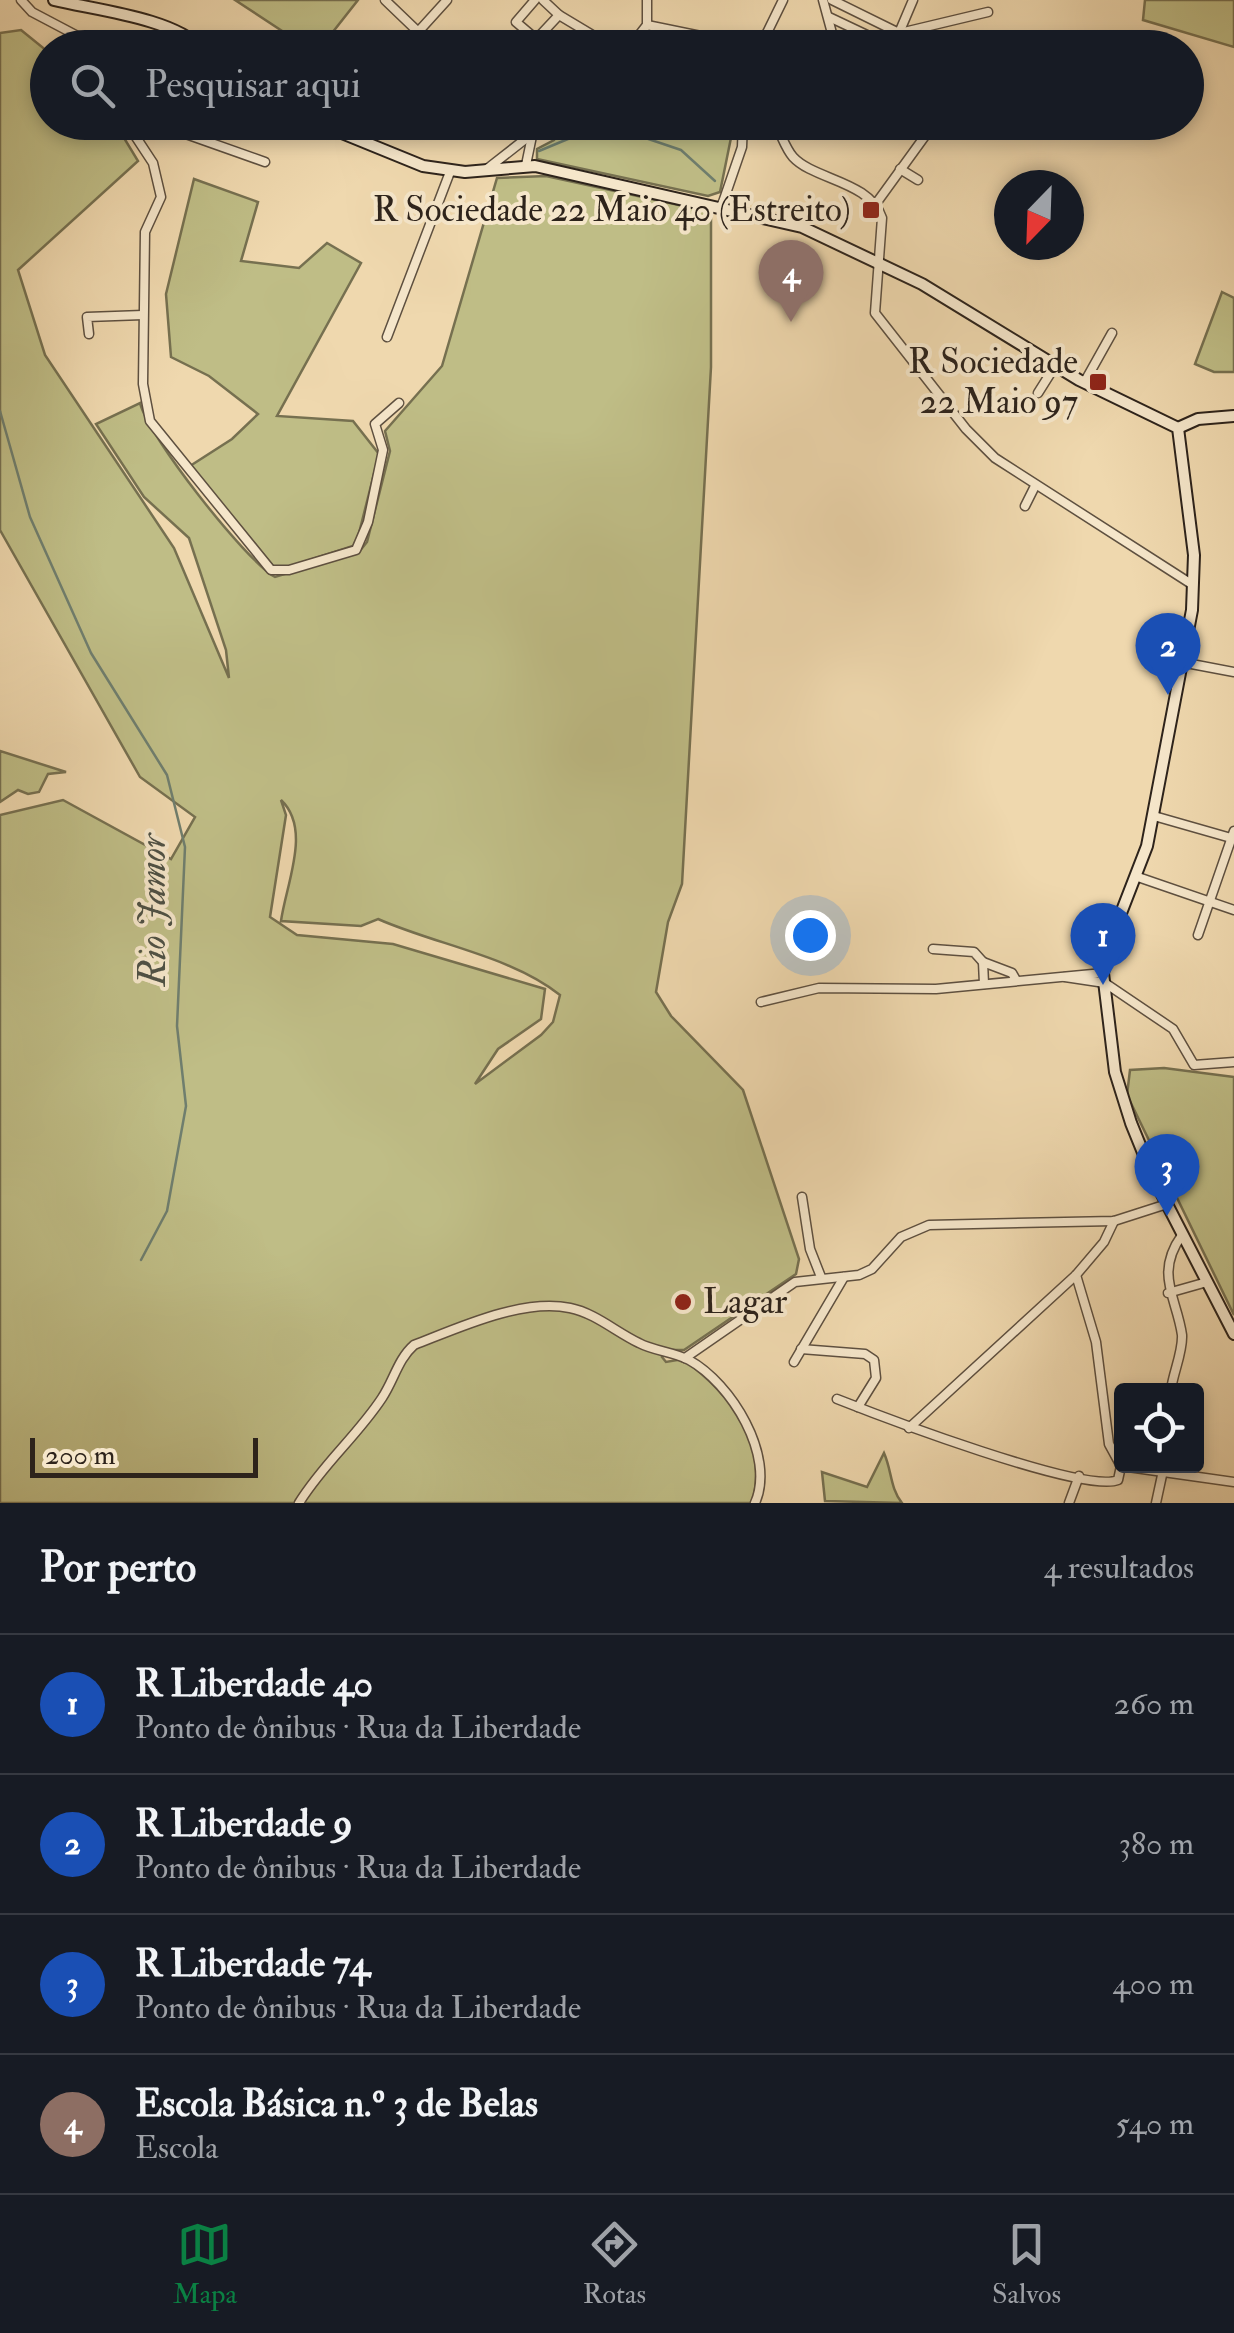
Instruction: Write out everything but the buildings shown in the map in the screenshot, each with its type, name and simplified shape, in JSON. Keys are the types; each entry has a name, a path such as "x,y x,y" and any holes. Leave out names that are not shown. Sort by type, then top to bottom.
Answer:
{"street":[{"path":"21,0 32,12 65,30"},
{"path":"54,0 97,5 171,30"},
{"path":"384,0 416,30"},
{"path":"420,30 447,0"},
{"path":"525,30 516,22 535,0"},
{"path":"543,0 584,30"},
{"path":"642,30 647,24 647,0"},
{"path":"770,30 783,0"},
{"path":"823,0 833,30"},
{"path":"832,0 890,30"},
{"path":"900,30 913,0"},
{"path":"914,30 988,12"},
{"path":"545,30 559,15"},
{"path":"830,17 856,30"},
{"path":"647,24 676,30"},
{"path":"138,140 153,164 161,196 145,232 143,384 150,422 271,570 289,570 356,550 368,522 383,450 375,424 400,403"},
{"path":"203,140 265,162"},
{"path":"355,140 402,160 450,172 523,165 802,227 974,312 1084,383 1178,428 1198,420 1234,416"},
{"path":"483,171 527,140"},
{"path":"523,165 531,140"},
{"path":"720,208 742,140"},
{"path":"784,140 794,158 839,178 875,205 882,218 875,314 966,429 1035,486 1087,514 1194,585"},
{"path":"875,205 922,140"},
{"path":"521,145 523,165"},
{"path":"900,169 918,180"},
{"path":"387,337 450,172"},
{"path":"89,334 87,318 143,315"},
{"path":"1084,383 1112,334"},
{"path":"1038,393 1055,366"},
{"path":"1178,428 1194,585 1154,816 1109,944 1104,978 1116,1072 1131,1123 1182,1235 1234,1334"},
{"path":"1025,506 1035,486"},
{"path":"1181,662 1234,672"},
{"path":"1154,816 1233,834 1198,935"},
{"path":"1135,876 1234,910"},
{"path":"933,948 974,952 984,962 1012,973 1016,980"},
{"path":"984,962 984,984"},
{"path":"761,1002 819,988 933,990 1056,975 1104,978 1173,1030 1188,1061 1234,1062"},
{"path":"802,1197 810,1248 821,1278"},
{"path":"685,1358 794,1282 844,1277 872,1269 901,1237 929,1224 1114,1220 1167,1204"},
{"path":"910,1428 1076,1275 1104,1242 1114,1220"},
{"path":"1172,1383 1182,1337 1168,1293 1176,1244 1182,1235"},
{"path":"1076,1275 1096,1342 1109,1444 1114,1453"},
{"path":"794,1362 844,1277"},
{"path":"1168,1293 1207,1282"},
{"path":"299,1503 321,1466 384,1396 405,1352 414,1344 520,1310 550,1306 582,1312 638,1343 685,1358 736,1407 751,1431 761,1470 756,1503"},
{"path":"801,1349 865,1354 874,1360 876,1378 858,1407"},
{"path":"838,1399 950,1444 1111,1483 1118,1480 1120,1473"},
{"path":"1156,1503 1163,1473"},
{"path":"1186,1473 1234,1482"},
{"path":"1069,1503 1080,1476"}],"shaded area":[{"path":"235,0 358,0 334,30 281,30"},
{"path":"1145,0 1234,0 1234,47 1204,38 1204,30 1177,30 1143,20"},
{"path":"21,30 30,37 30,140 125,140 138,161 18,270 45,355 174,548 229,678 226,650 189,538 144,497 96,424 140,403 160,442 199,496 242,547 275,577 359,552 367,542 390,451 385,431 442,366 497,178 546,176 711,212 711,367 682,884 668,922 656,992 671,1016 743,1090 799,1259 796,1274 684,1350 667,1350 662,1357 666,1362 683,1359 716,1388 742,1421 755,1459 752,1503 0,1503 0,815 63,800 171,859 195,817 140,777 0,530 0,33","holes":["281,800 295,826 294,858 281,921 361,926 378,919 496,961 560,995 553,1022 475,1084 498,1049 541,1019 545,989 393,944 297,935 270,917 286,815"]},
{"path":"554,140 731,140 720,192 708,196 537,159 537,149"},
{"path":"194,179 258,202 241,261 299,268 327,243 361,263 277,416 353,421 379,454 356,545 288,567 274,567 190,466 232,439 258,414 209,376 171,357 166,294"},
{"path":"1222,292 1234,298 1234,372 1214,372 1195,364"},
{"path":"0,751 66,772 48,774 39,792 28,794 18,790 0,802"},
{"path":"1164,1068 1234,1077 1234,1315 1127,1095 1130,1070"},
{"path":"884,1453 902,1503 825,1501 822,1472 867,1487"}],"waterway":[{"path":"539,151 565,140"},
{"path":"651,140 681,150 715,181"},
{"name":"Rio Jamor","path":"0,411 30,517 91,653 167,775 185,847 177,1026 186,1106 167,1211 141,1260"}],"place":[{"name":"R Sociedade 22 Maio 40 (Estreito)","path":"871,210"},
{"name":"Escola Básica n.º 3 de Belas","path":"791,322"},
{"name":"R Sociedade 22 Maio 97","path":"1098,382"},
{"name":"R Liberdade 9","path":"1168,695"},
{"name":"R Liberdade 40","path":"1103,985"},
{"name":"R Liberdade 74","path":"1167,1216"},
{"name":"Lagar","path":"683,1302"}]}
